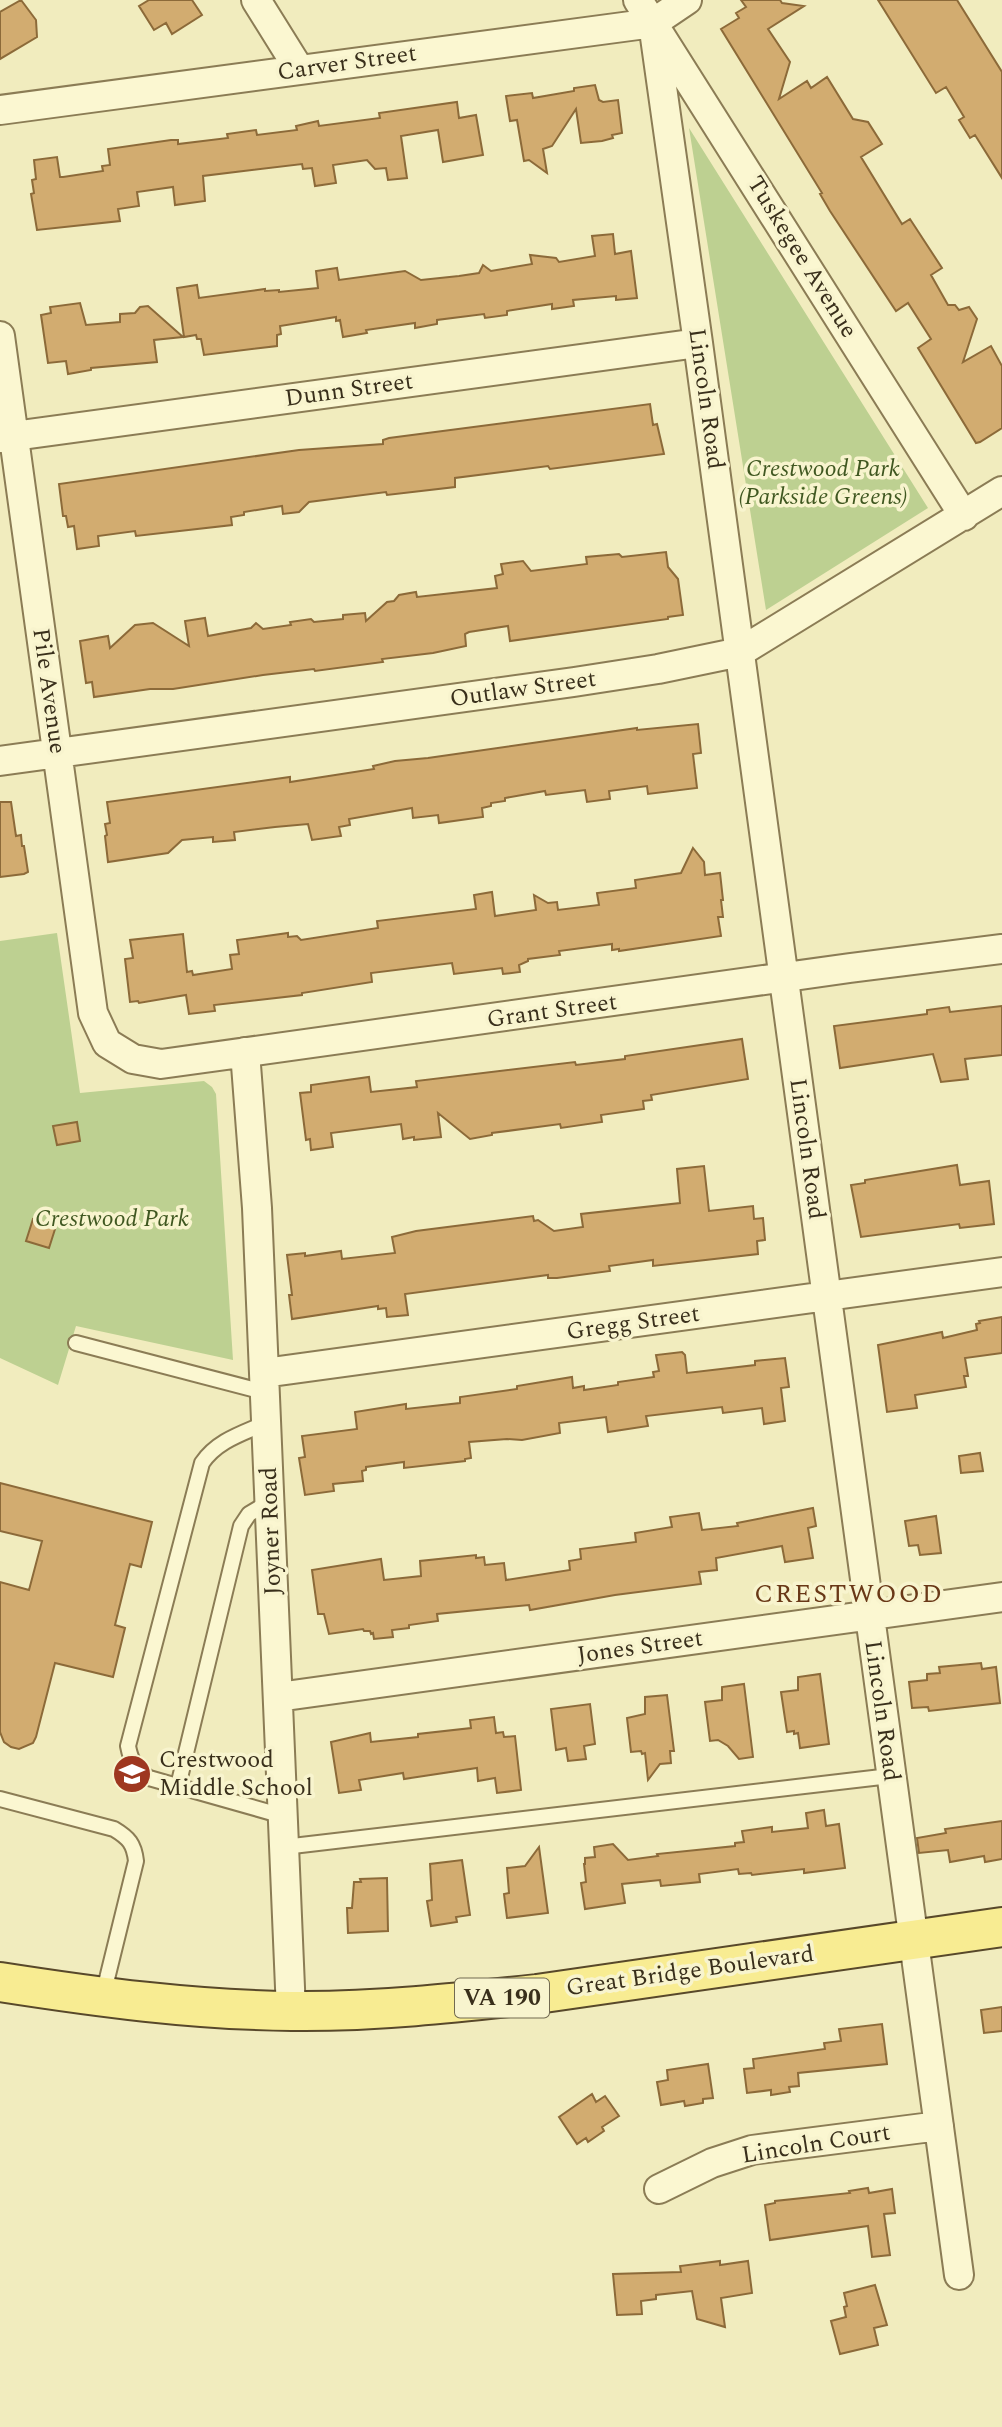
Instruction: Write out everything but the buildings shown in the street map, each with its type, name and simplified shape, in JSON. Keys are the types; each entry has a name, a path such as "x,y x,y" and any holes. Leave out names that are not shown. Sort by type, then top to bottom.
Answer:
{"main road":[{"name":"Great Bridge Boulevard","path":"0,1982 161,2003 291,2011 468,2002 1002,1927"}],"street":[{"path":"257,0 299,69"},
{"name":"Carver Street","path":"0,110 299,69 645,12 687,0"},
{"name":"Lincoln Road","path":"645,12 698,343 959,2274"},
{"name":"Tuskegee Avenue","path":"645,12 964,516"},
{"name":"Pile Avenue","path":"0,336 7,437 58,753 93,1013 107,1042"},
{"name":"Dunn Street","path":"7,437 698,343"},
{"name":"Outlaw Street","path":"0,761 574,682 658,669 740,652 1002,491"},
{"name":"Grant Street","path":"107,1042 133,1059 161,1064 1002,949"},
{"name":"Joyner Road","path":"245,1052 257,1208 291,2011"},
{"name":"Gregg Street","path":"264,1382 1002,1272"},
{"name":"Jones Street","path":"278,1697 1002,1597"},
{"name":"Lincoln Court","path":"659,2189 712,2163 752,2150 939,2126"}],"lane":[{"path":"76,1343 264,1382"},
{"path":"266,1423 221,1443 202,1463 128,1746 130,1759 136,1769 149,1778 283,1816"},
{"path":"178,1786 241,1526 249,1514 269,1502"},
{"path":"284,1847 890,1776"},
{"path":"0,1799 114,1829 127,1836 134,1845 136,1861 103,1996"}],"green space":[{"name":"Crestwood Park (Parkside Greens)","path":"689,128 928,508 766,610"},
{"name":"Crestwood Park","path":"57,933 80,1093 204,1081 216,1094 233,1360 76,1326 58,1385 0,1358 0,941"}],"place":[{"name":"Crestwood Middle School","path":"132,1774"}],"district":[{"name":"CRESTWOOD","path":"849,1594"}]}
